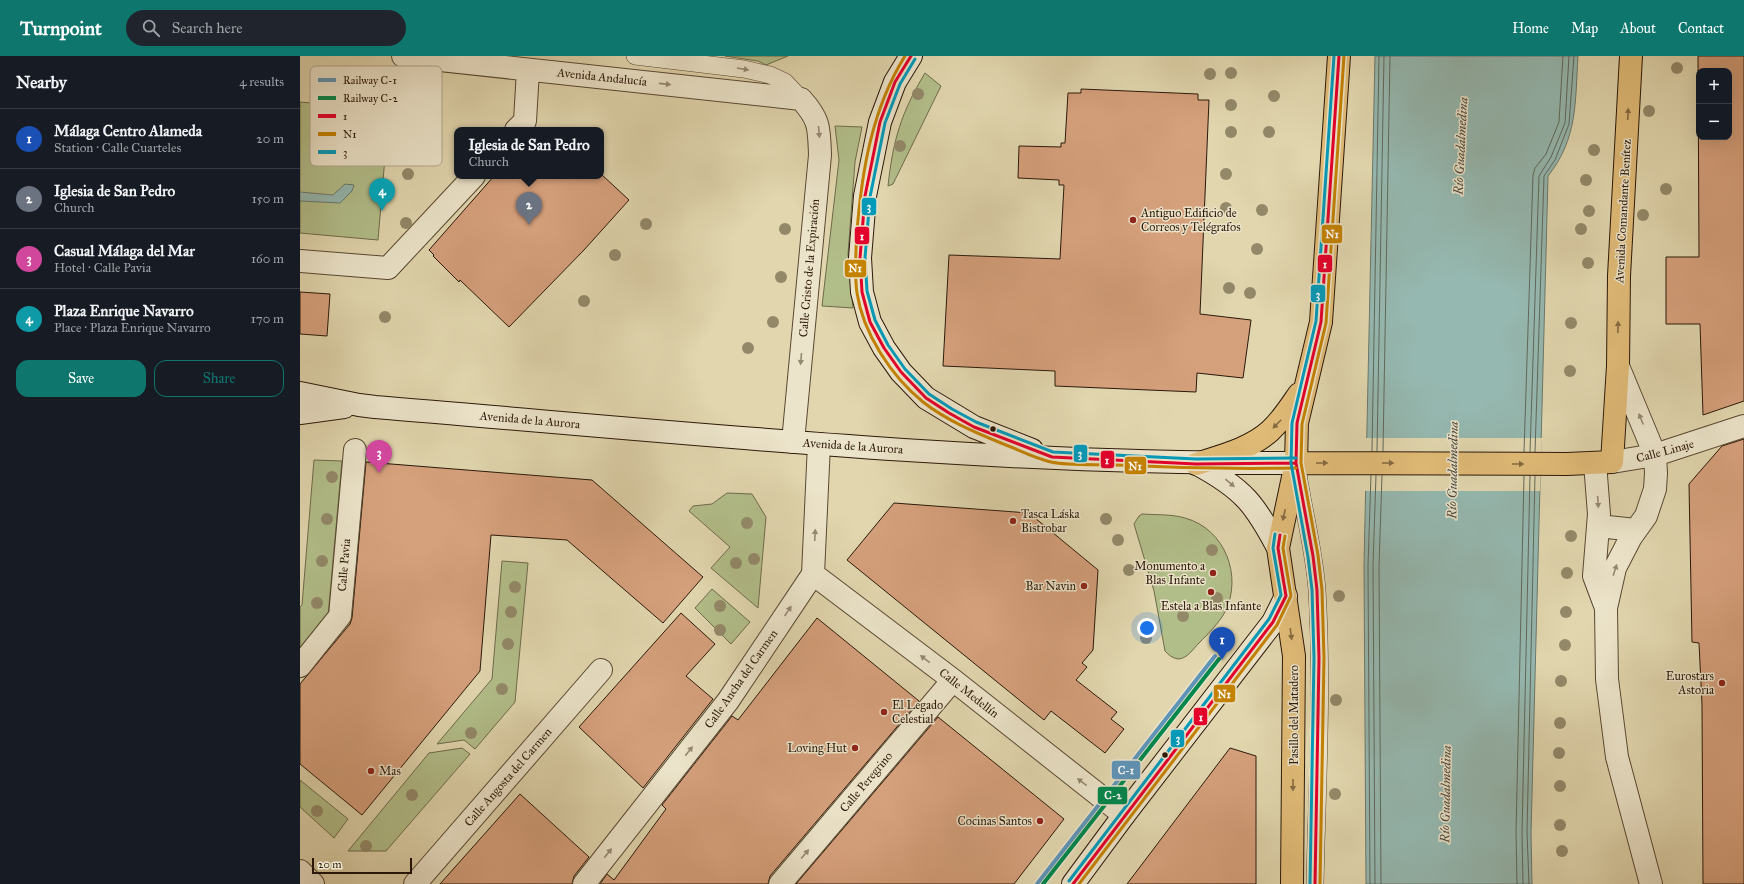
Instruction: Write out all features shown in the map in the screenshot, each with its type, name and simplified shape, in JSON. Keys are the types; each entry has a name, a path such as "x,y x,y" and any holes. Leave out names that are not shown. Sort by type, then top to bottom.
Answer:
{"main road":[{"name":"Pasillo del Matadero","path":"1292,884 1294,656 1278,548 1296,463 1297,423 1321,322 1339,56"},
{"name":"Avenida Comandante Benítez","path":"1597,463 1618,366 1619,276 1631,56"},
{"path":"1196,464 1235,451 1270,432 1284,417 1307,381"},
{"name":"Avenida de la Aurora","path":"1296,463 1597,463"}],"street":[{"name":"Avenida Andalucía","path":"403,56 801,99"},
{"path":"911,56 895,82 880,122 865,196 860,258 862,292 870,322 884,348 901,372 926,398 974,427 1052,457"},
{"path":"519,127 525,121 528,70"},
{"name":"Calle Cristo de la Expiración","path":"793,442 820,155 818,126 813,112 801,99"},
{"path":"300,261 388,268 471,179"},
{"name":"Avenida Comandante Benítez","path":"1618,366 1655,455 1656,473 1655,489 1646,516 1636,530 1615,568 1606,608 1607,679 1617,757 1652,884"},
{"name":"Avenida de la Aurora","path":"300,393 359,405 819,444 1196,464 1296,463"},
{"name":"Avenida de la Aurora","path":"300,413 359,405"},
{"name":"Calle Linaje","path":"1597,463 1655,455 1744,426"},
{"path":"813,574 819,444"},
{"name":"Calle Pavia","path":"300,666 340,616 355,450"},
{"name":"Avenida Comandante Benítez","path":"1597,463 1599,514 1594,576 1606,608"},
{"name":"Pasillo del Matadero","path":"1196,464 1225,479 1244,495 1262,518 1278,548"},
{"path":"1598,526 1636,530"},
{"name":"Calle Medellín","path":"813,574 953,680 1124,815"},
{"name":"Calle Ancha del Carmen","path":"584,884 728,701 813,574"},
{"path":"1074,884 1124,815 1273,622 1286,596"},
{"name":"Calle Angosta del Carmen","path":"415,884 601,670"},
{"name":"Calle Peregrino","path":"780,884 953,680"},
{"path":"300,871 313,884"}],"lane":[{"path":"635,56 744,69 770,75 785,82 801,99"},
{"name":"Pasillo del Matadero","path":"1296,463 1313,556 1317,590 1319,658 1315,884"}],"green space":[{"path":"725,56 788,56 766,65 758,61"},
{"path":"925,73 941,86 893,184 888,186 899,127 910,101"},
{"path":"300,102 310,103 310,166 384,166 378,240 300,233"},
{"path":"835,126 862,127 855,162 848,254 853,308 822,306 839,160"},
{"path":"314,460 342,461 328,616 300,651 300,607 302,605"},
{"path":"727,493 752,494 766,517 758,608 711,568 730,547 689,511 693,506 712,504"},
{"path":"1142,514 1169,515 1185,518 1199,524 1211,532 1220,543 1227,556 1231,569 1232,584 1230,598 1225,612 1210,632 1190,653 1181,659 1174,658 1165,651 1154,591 1134,524"},
{"path":"502,561 528,563 515,702 475,749 464,740 437,744 492,679"},
{"path":"712,589 750,622 731,644 695,608"},
{"path":"462,748 470,754 386,851 348,851 429,753"},
{"path":"300,780 348,819 334,838 300,807"}],"water":[{"name":"Río Guadalmedina","path":"1375,56 1578,56 1575,104 1570,133 1558,162 1548,176 1531,833 1532,884 1366,884 1364,566"},
{"path":"345,184 354,185 352,191 340,203 300,201 300,192 333,195"}],"pier":[{"path":"1366,438 1542,438 1540,491 1364,491"}],"building":[{"path":"1698,56 1744,56 1744,401 1703,415 1700,324 1666,324 1666,257 1699,257 1698,140 1732,140 1732,68 1698,68"},
{"name":"Antiguo Edificio de Correos y Telégrafos","path":"1081,89 1198,94 1198,100 1209,100 1200,314 1251,320 1243,378 1197,373 1196,392 1055,386 1055,371 943,366 949,255 1060,259 1064,185 1059,185 1059,180 1018,178 1019,146 1061,147 1061,143 1065,143 1068,93 1081,93"},
{"path":"604,177 629,200 584,250 509,327 460,280 459,282 429,250 491,179 604,179"},
{"path":"300,292 330,294 327,336 300,334"},
{"path":"1744,439 1744,884 1703,884 1702,705 1699,643 1692,642 1689,484 1722,446"},
{"path":"366,462 592,480 703,577 663,623 567,540 491,535 480,671 362,815 300,764 300,684 350,624 352,618"},
{"path":"894,503 1029,513 1098,570 1093,650 1082,663 1087,667 1076,680 1117,712 1111,719 1124,729 1105,753 1051,711 1044,720 847,560"},
{"path":"681,613 715,644 686,676 713,699 643,788 579,727"},
{"path":"817,618 919,701 770,876 768,884 600,884 607,874 614,880 666,809 662,805 732,716 738,720"},
{"path":"938,717 1064,819 1014,884 796,884"},
{"path":"1230,748 1256,756 1256,884 1127,884"},
{"path":"520,794 589,857 574,876 572,884 440,884"}],"rail line":[{"name":"C-1","path":"1037,884 1215,656"},
{"name":"C-2","path":"1043,884 1219,659"}],"transit line":[{"name":"N1","path":"905,56 884,97 870,140 859,208 855,270 857,293 865,323 880,353 900,380 923,402 960,425 1051,462 1184,468 1296,468"},
{"name":"1","path":"911,56 895,82 880,122 865,196 860,258 862,292 870,322 884,348 901,372 926,398 949,413 974,427 1052,457 1196,464 1296,463"},
{"name":"3","path":"1310,884 1314,658 1312,590 1308,557 1291,463 1292,423 1316,321 1334,56"},
{"name":"1","path":"1315,884 1319,658 1317,590 1313,556 1296,463 1297,423 1321,322 1339,56"},
{"name":"N1","path":"1320,884 1324,658 1322,590 1318,555 1301,463 1302,424 1326,323 1344,56"},
{"name":"3","path":"915,59 900,84 885,123 870,197 865,258 867,291 875,320 888,345 905,369 929,394 952,409 976,422 1053,452 1196,459 1296,458"},
{"name":"3","path":"1069,881 1269,619 1281,595 1273,548 1275,534"},
{"name":"1","path":"1073,884 1273,622 1286,596 1278,548 1280,535"},
{"name":"N1","path":"1079,884 1277,625 1291,596 1283,548 1285,536"}],"place":[{"name":"Plaza Enrique Navarro","path":"382,211"},
{"name":"Antiguo Edificio de Correos y Telégrafos","path":"1133,220"},
{"name":"Iglesia de San Pedro","path":"529,225"},
{"name":"Casual Málaga del Mar","path":"379,473"},
{"name":"Tasca Láska Bistrobar","path":"1013,521"},
{"name":"Monumento a Blas Infante","path":"1213,573"},
{"name":"Bar Navin","path":"1084,586"},
{"name":"Estela a Blas Infante","path":"1211,592"},
{"name":"Málaga Centro Alameda","path":"1222,660"},
{"name":"Eurostars Astoria","path":"1722,683"},
{"name":"El Legado Celestial","path":"884,712"},
{"name":"Loving Hut","path":"855,748"},
{"name":"Mas","path":"371,771"},
{"name":"Cocinas Santos","path":"1040,821"}]}
